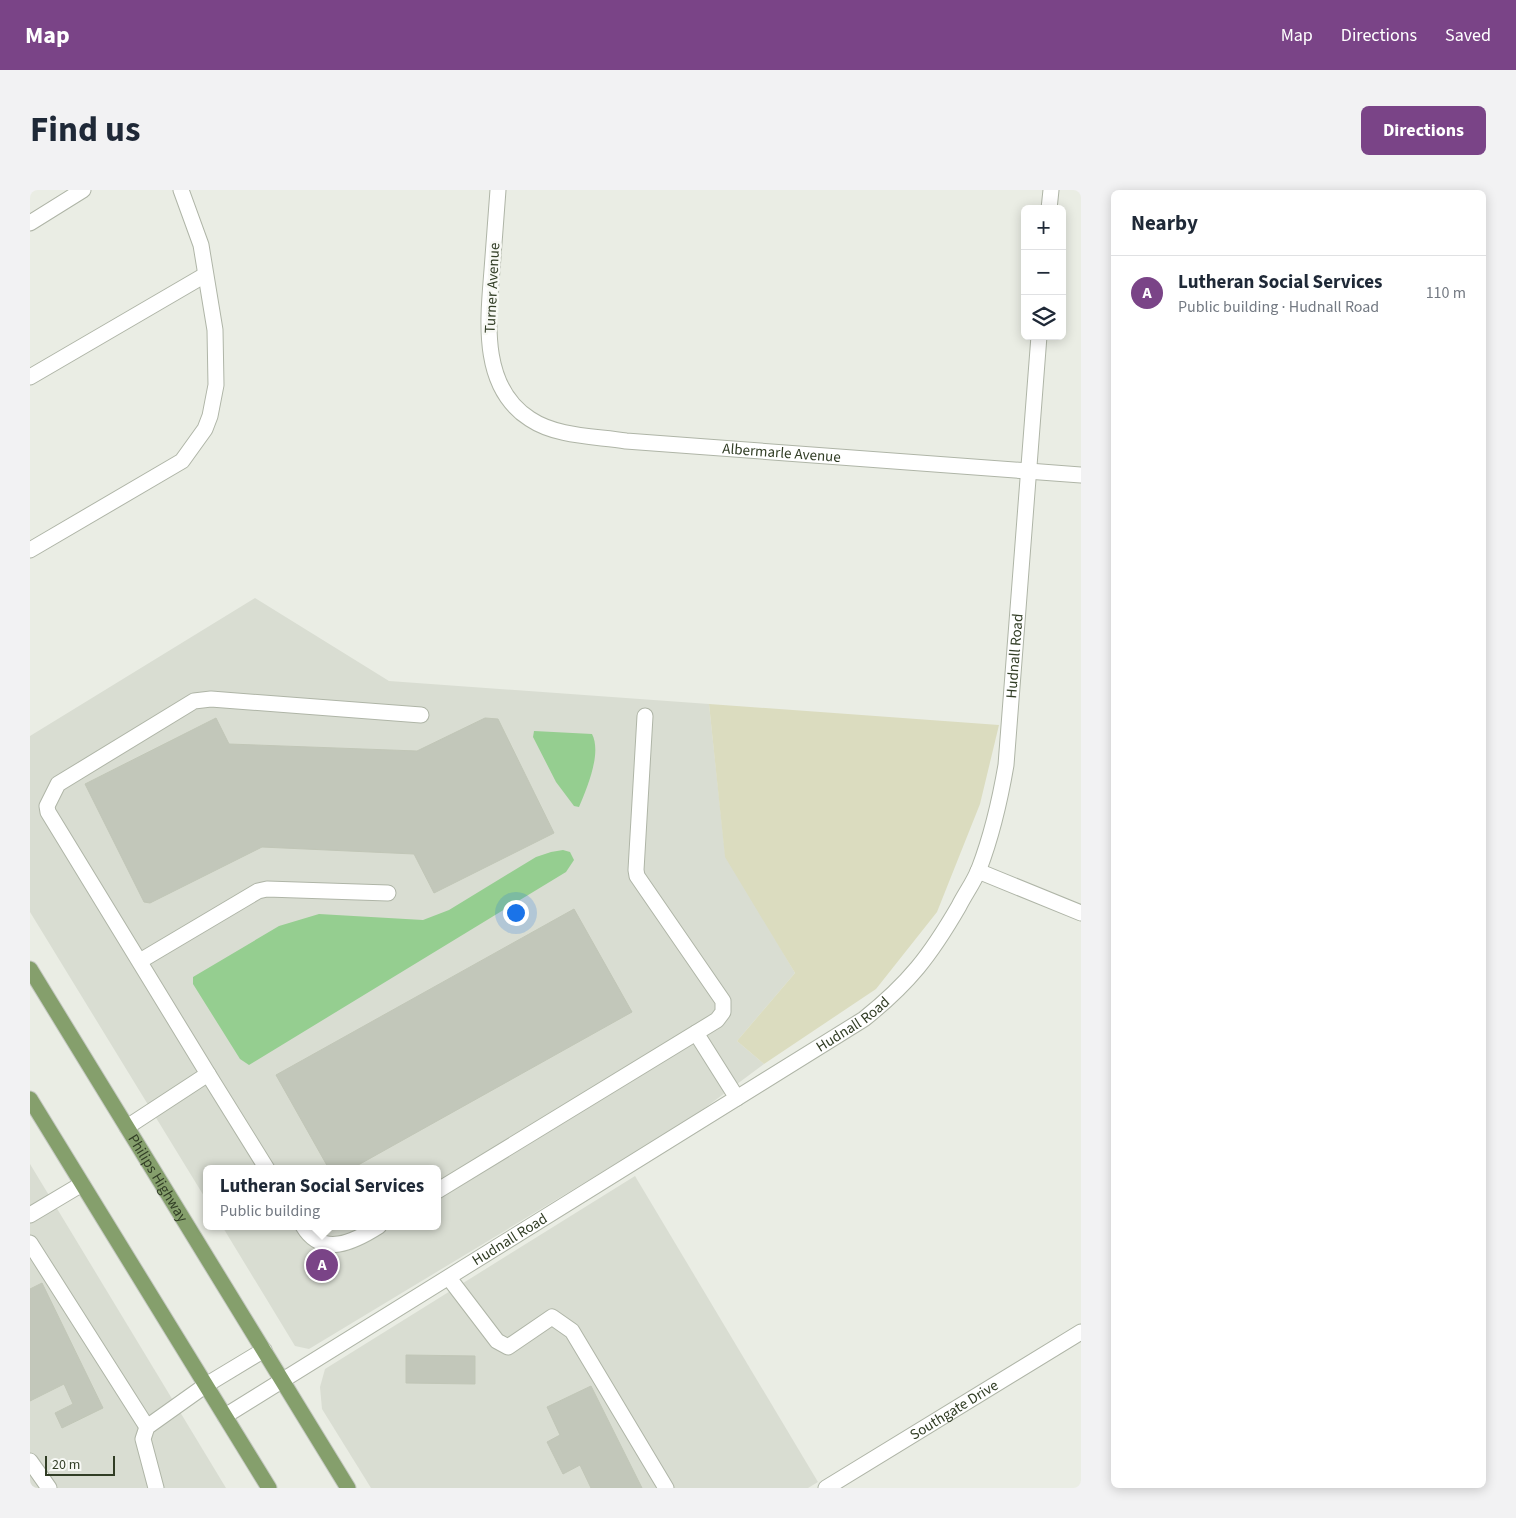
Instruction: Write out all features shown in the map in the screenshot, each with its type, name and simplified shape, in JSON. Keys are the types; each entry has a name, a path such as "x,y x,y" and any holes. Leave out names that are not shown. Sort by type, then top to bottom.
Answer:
{"main road":[{"name":"Philips Highway","path":"30,969 348,1488"},
{"path":"30,1098 269,1488"}],"street":[{"path":"30,222 83,190"},
{"path":"30,550 182,461 205,429 210,416 216,385 216,330 201,245 181,190"},
{"name":"Turner Avenue","path":"498,190 488,320 490,352 500,385"},
{"path":"1049,205 1051,190"},
{"path":"30,377 205,275"},
{"name":"Hudnall Road","path":"225,1416 864,1019 912,977 939,939 978,871 999,806 1006,765 1039,340"},
{"name":"Albermarle Avenue","path":"500,385 514,407 531,420 555,431 626,441 1081,475"},
{"path":"265,1165 48,812 47,806 58,784 194,701 211,699 421,715"},
{"path":"441,1189 717,1020 723,1012 723,1001 637,876 646,716"},
{"path":"978,871 1081,913"},
{"path":"140,961 258,891 267,889 388,893"},
{"path":"696,1033 737,1098"},
{"path":"127,1127 208,1074"},
{"path":"30,1215 82,1184"},
{"path":"306,1230 313,1239 326,1244 353,1241 372,1230"},
{"path":"30,1243 147,1427"},
{"path":"449,1278 496,1341 508,1347 552,1317 572,1331 666,1488"},
{"name":"Southgate Drive","path":"829,1487 1081,1332"},
{"path":"156,1488 143,1440 147,1427 206,1385 264,1350"},
{"path":"30,1461 49,1488"}],"shaded area":[{"path":"255,598 389,681 709,704 725,853 795,973 737,1041 764,1064 690,1119 309,1349 295,1346 224,1230 441,1230 441,1165 203,1165 203,1194 30,912 30,736"},
{"path":"709,704 999,725 980,804 937,912 876,989 764,1064 737,1041 795,973 725,857"},
{"path":"534,731 592,734 595,742 594,760 589,781 579,807 574,806 556,782 533,737"},
{"path":"563,850 570,852 574,860 566,872 249,1065 240,1059 193,984 193,977 279,926 319,914 423,920 449,910 536,857"},
{"path":"30,1164 226,1488 30,1488"},
{"path":"635,1176 818,1482 808,1488 371,1488 322,1409 320,1387 325,1369"}],"building":[{"path":"216,718 229,744 417,751 485,718 498,719 554,833 434,893 414,854 262,847 150,903 144,902 85,784"},
{"path":"574,909 632,1012 358,1165 327,1165 276,1075"},
{"path":"42,1283 103,1408 62,1428 55,1413 73,1404 64,1384 30,1401 30,1289"},
{"path":"406,1355 475,1356 475,1384 406,1383"},
{"path":"591,1386 642,1488 591,1488 580,1465 563,1474 547,1442 560,1435 547,1407"}],"place":[{"name":"Lutheran Social Services","path":"322,1265"}]}
